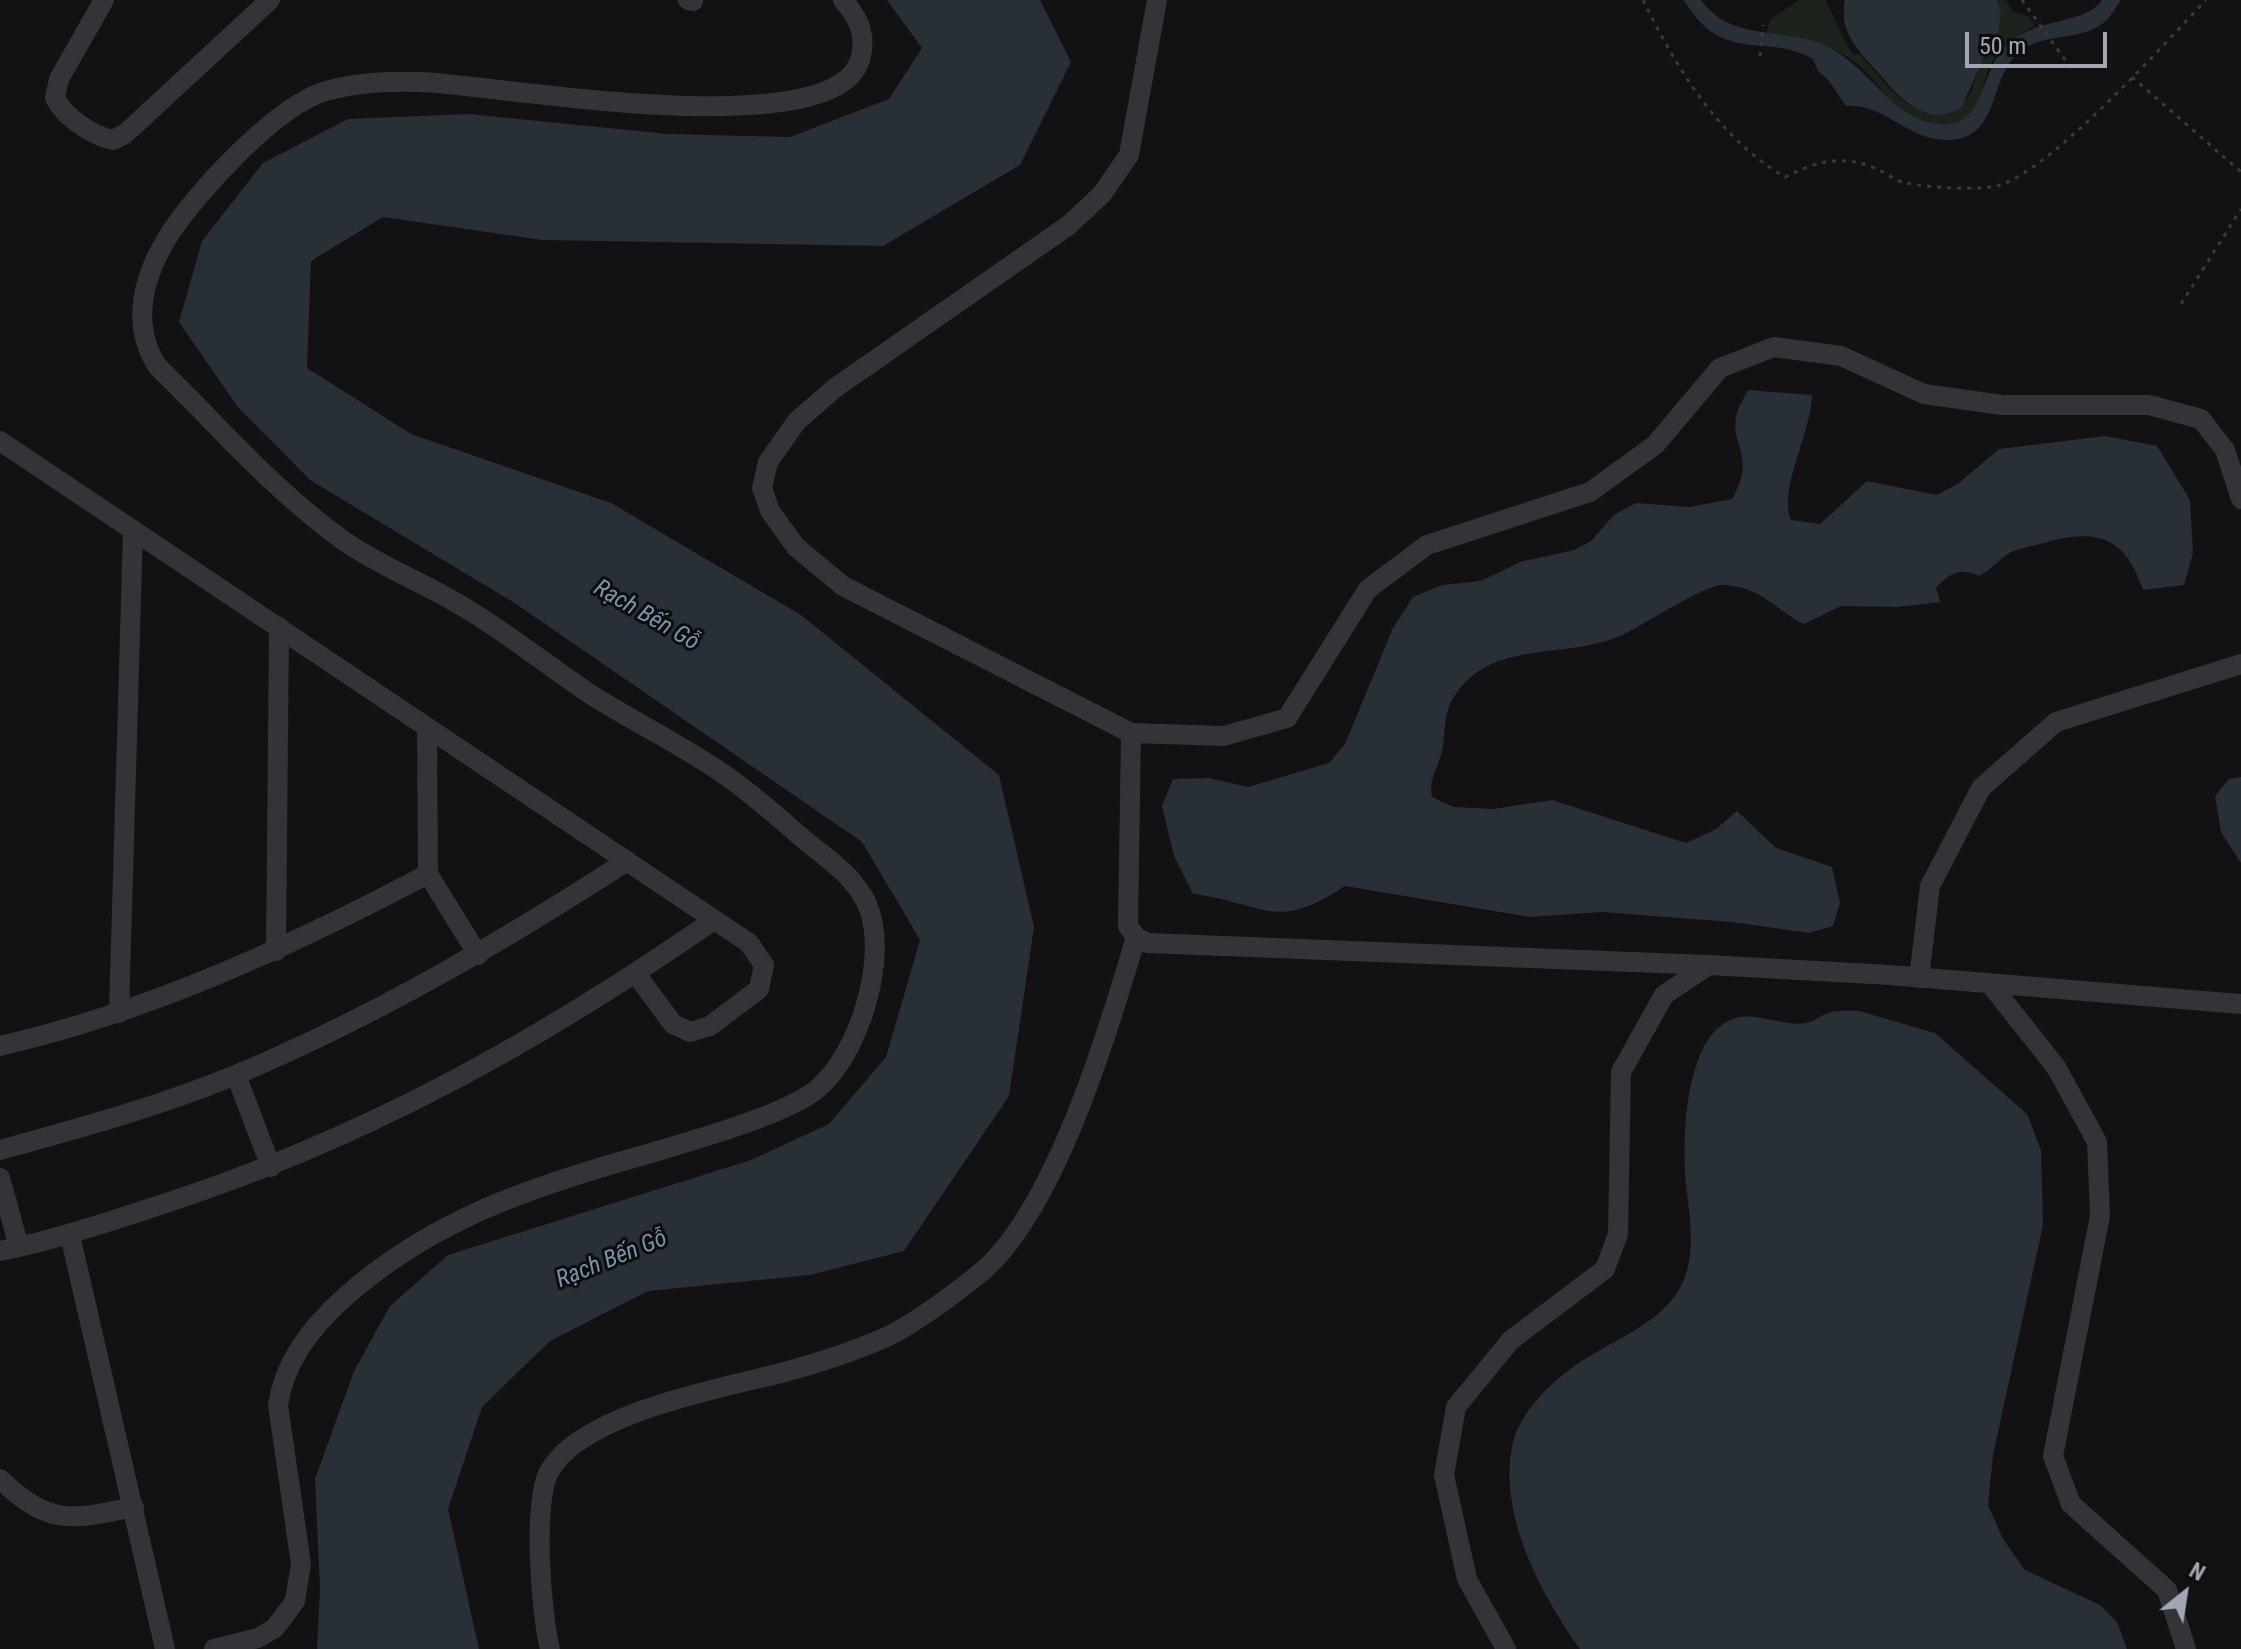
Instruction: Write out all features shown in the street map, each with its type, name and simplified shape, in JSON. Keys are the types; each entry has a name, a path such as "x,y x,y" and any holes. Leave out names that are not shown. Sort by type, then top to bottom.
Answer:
{"street":[{"path":"104,0 59,79 55,98 63,111 98,135 113,140 125,134 270,0"},
{"path":"214,1649 258,1638 275,1628 295,1601 301,1564 278,1405 281,1382 303,1343 334,1306 402,1250 475,1212 698,1138 780,1108 818,1089 834,1071 862,1021 875,944 867,903 850,877 759,800 705,762 584,690 484,619 347,543 298,504 158,367 147,350 141,332 148,278 161,247 181,218 272,123 323,92 349,85 424,82 690,108 789,103 834,89 858,66 863,49 862,32 843,0"},
{"path":"1157,0 1129,155 1102,194 1069,225 835,388 797,421 768,462 762,488 770,511 796,547 843,586 1131,733 1224,736 1287,718 1368,589 1427,545 1590,492 1655,445 1720,368 1774,347 1841,356 1924,394 2002,405 2149,405 2201,419 2225,450 2241,499"},
{"path":"0,441 714,920 759,953 764,978 759,989 710,1026 690,1032 673,1024 636,974"},
{"path":"119,1013 133,530"},
{"path":"276,951 279,627"},
{"path":"1919,978 1930,886 1981,788 2056,722 2241,664"},
{"path":"427,727 428,874 478,955"},
{"path":"1131,733 1128,926 1136,937 1147,943 1709,965 2241,1004"},
{"path":"0,1150 149,1106 236,1075 402,996 478,955 627,861"},
{"path":"0,1046 119,1013 276,951 428,874"},
{"path":"0,1178 9,1249 70,1235 271,1167 436,1092 636,974 714,920"},
{"path":"550,1649 539,1506 550,1469 578,1443 630,1416 702,1389 783,1372 886,1337 982,1272 1033,1212 1109,1028 1136,937"},
{"path":"1506,1649 1467,1579 1444,1475 1456,1407 1511,1340 1605,1269 1618,1234 1621,1072 1664,995 1709,965"},
{"path":"1991,985 2056,1067 2097,1142 2100,1216 2053,1456 2071,1504 2167,1590 2186,1649"},
{"path":"236,1075 271,1167"},
{"path":"70,1235 165,1649"},
{"path":"0,1479 27,1503 56,1517 80,1518 134,1507"}],"path":[{"path":"1643,0 1702,102 1755,156 1785,177 1816,162 1849,160 1904,183 1997,186 2029,169 2132,77 2206,0"},
{"path":"2022,0 2073,71"},
{"path":"1760,56 1763,25"},
{"path":"2132,77 2241,172"},
{"path":"2181,304 2241,209"}],"shaded area":[{"path":"1799,0 1825,0 1854,56 1859,53 1900,98 1925,113 1939,113 1952,108 1969,94 1999,27 1997,0 2006,0 2013,12 2028,16 2035,26 2011,40 1997,54 1979,101 1969,115 1951,124 1930,123 1901,109 1857,64 1834,49 1808,39 1767,33 1770,20"}],"water":[{"name":"Rạch Bến Gỗ","path":"887,0 1040,0 1071,62 1020,165 883,246 542,240 383,217 311,261 307,368 411,434 611,503 801,615 999,775 1034,927 1009,1096 904,1251 810,1275 648,1291 550,1341 482,1407 448,1509 479,1649 317,1649 320,1590 315,1479 354,1371 390,1306 448,1255 751,1160 829,1124 886,1057 920,940 862,842 513,602 310,480 237,406 179,322 202,241 263,163 348,119 469,114 668,134 790,137 889,99 922,48"},
{"path":"1684,0 1701,0 1728,23 1812,40 1829,47 1845,57 1886,96 1914,117 1931,123 1949,124 1969,114 1998,55 2018,36 2084,14 2102,0 2121,0 2108,19 2092,30 2048,39 2016,55 2007,66 1985,120 1977,130 1965,137 1948,140 1920,135 1873,110 1846,106 1818,71 1813,59 1796,51 1729,41 1699,20"},
{"path":"1845,0 1997,0 2001,14 1998,37 1983,59 1962,107 1937,115 1926,113 1897,93 1852,41 1845,22"},
{"path":"1748,390 1812,395 1788,507 1791,520 1820,524 1867,481 1937,495 1959,483 1999,449 2105,436 2157,446 2190,500 2193,553 2184,585 2143,590 2136,572 2117,547 2093,537 2079,536 2016,550 1979,576 1967,572 1951,575 1936,588 1940,602 1897,607 1841,606 1804,624 1749,590 1715,586 1620,636 1599,643 1508,658 1488,666 1470,678 1450,703 1442,751 1432,784 1432,797 1453,807 1493,809 1552,800 1686,843 1716,829 1737,811 1776,848 1832,867 1840,903 1833,926 1809,933 1732,922 1601,912 1530,917 1345,886 1321,900 1285,912 1193,894 1174,856 1162,806 1173,779 1209,778 1248,787 1329,763 1345,744 1393,628 1413,597 1442,585 1481,581 1520,562 1574,550 1591,541 1614,515 1636,503 1689,507 1732,499 1739,484 1743,461 1735,424"},
{"path":"2241,777 2241,863 2221,832 2215,796 2229,779"},
{"path":"1859,1011 1935,1033 2027,1114 2041,1150 2043,1225 1993,1455 1988,1505 2003,1539 2025,1570 2100,1605 2117,1622 2127,1649 1580,1649 1551,1604 1526,1554 1512,1500 1510,1474 1515,1435 1527,1412 1554,1383 1587,1357 1648,1322 1673,1299 1682,1284 1691,1247 1685,1163 1687,1113 1690,1087 1707,1041 1721,1025 1740,1017 1799,1024 1832,1012"}]}
